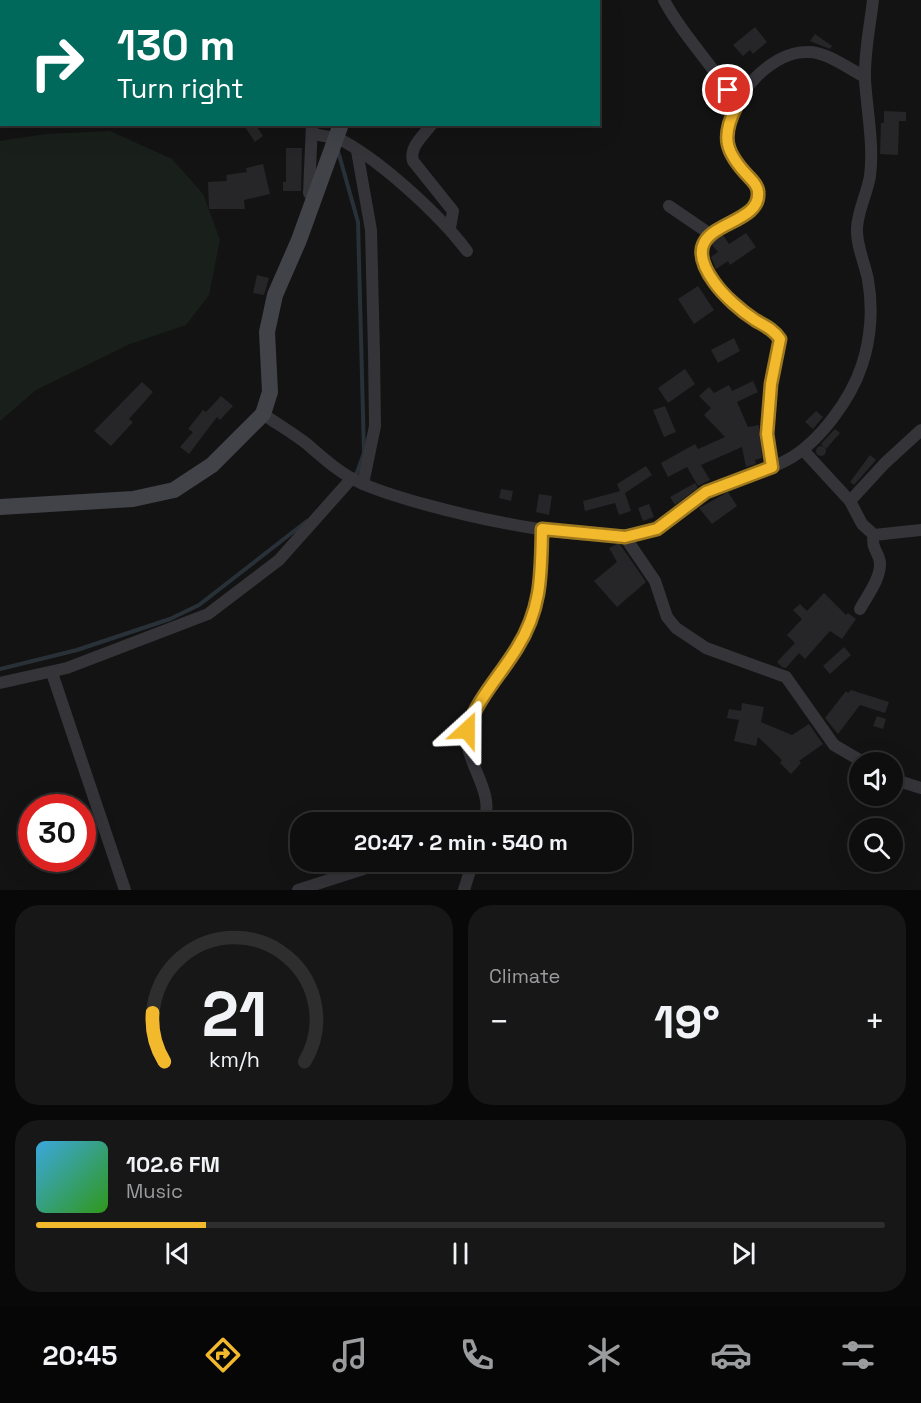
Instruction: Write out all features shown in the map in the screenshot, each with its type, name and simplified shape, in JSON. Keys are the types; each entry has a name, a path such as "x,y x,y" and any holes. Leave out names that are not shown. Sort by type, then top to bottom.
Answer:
{"street":[{"path":"664,0 689,40 708,59 736,107"},
{"path":"262,414 357,481 456,513 542,529 625,537 657,529 706,492 772,467 803,450 827,424 847,395 857,378 867,347 871,311 868,280 857,239 857,226 870,175 870,118 865,77 873,0"},
{"path":"772,467 767,434 771,384 780,339 775,332 743,310 714,282 702,254 710,234 749,211 758,195 757,187 739,166 728,146 727,128 736,107 766,68 795,54 815,53 865,77"},
{"path":"430,126 411,154 413,162 453,211 450,228"},
{"path":"313,200 309,193 309,185 313,129 338,131 357,151 450,228 467,251"},
{"path":"0,507 133,499 174,490 212,465 262,414 270,392 267,332 275,295 338,131"},
{"path":"0,683 52,673 208,614 279,560 357,481 375,426 370,230 357,151"},
{"path":"669,206 710,234"},
{"path":"850,501 921,430"},
{"path":"803,450 850,501 862,524 874,535 921,530"},
{"path":"487,812 485,795 467,743 467,730 474,709 518,647 535,614 540,591 542,529"},
{"path":"860,609 879,571 880,561 872,542 874,535"},
{"path":"625,537 655,581 667,617 676,628 706,648 786,677 834,745 849,754"},
{"path":"52,673 125,890"},
{"path":"903,782 921,788"},
{"path":"298,890 354,872"},
{"path":"464,890 470,872"}],"shaded area":[{"path":"110,131 172,159 203,194 220,240 209,295 186,325 130,344 36,390 0,421 0,141 45,134"}],"building":[{"path":"755,27 767,42 753,54 750,50 743,56 733,45"},
{"path":"815,34 832,46 830,49 810,41"},
{"path":"884,111 906,112 906,121 899,121 898,155 880,154 881,123 884,123"},
{"path":"244,126 256,126 263,136 255,142"},
{"path":"286,148 302,148 301,191 283,191 283,182 286,182"},
{"path":"263,164 270,194 244,200 245,209 209,209 208,182 227,181 226,175 247,172 246,168"},
{"path":"746,233 756,247 730,265 728,261 716,269 711,257 718,252 712,245 714,242 723,235 729,244"},
{"path":"257,275 269,278 264,295 253,293"},
{"path":"698,286 714,310 694,324 678,299"},
{"path":"734,338 740,351 718,363 711,350"},
{"path":"685,369 695,384 668,403 658,388"},
{"path":"753,381 758,392 737,402 748,427 759,425 762,458 755,460 756,464 746,467 742,447 701,465 710,480 698,486 687,467 668,477 661,463 695,444 698,449 725,437 704,415 711,408 699,396 709,387 714,393 729,385 732,391"},
{"path":"142,382 153,392 129,419 133,422 111,446 94,431"},
{"path":"221,396 233,406 220,420 217,417 189,454 180,447 193,432 188,429 203,410 206,412"},
{"path":"665,406 676,432 664,437 653,410"},
{"path":"816,411 823,417 813,429 805,422"},
{"path":"835,429 840,433 826,449 821,444"},
{"path":"821,446 826,451 821,456 816,451"},
{"path":"870,455 876,460 854,485 850,482"},
{"path":"646,466 652,475 625,493 631,511 619,515 615,503 585,511 583,501 620,491 617,484"},
{"path":"695,483 698,488 675,505 670,497"},
{"path":"501,489 513,491 511,501 499,498"},
{"path":"728,492 737,506 712,524 699,508"},
{"path":"539,494 552,496 549,515 536,512"},
{"path":"649,504 654,517 643,521 638,508"},
{"path":"619,543 646,582 617,607 594,581 617,562 609,548"},
{"path":"824,593 846,615 848,613 856,619 842,639 830,631 805,659 799,653 786,668 782,667 777,662 795,643 787,635 802,619 793,610 800,604 807,611"},
{"path":"844,647 851,655 830,674 823,666"},
{"path":"851,690 889,702 885,713 860,705 838,734 825,718 846,691 848,693"},
{"path":"742,703 764,707 761,722 792,735 809,724 823,744 799,761 801,763 791,774 780,763 782,760 758,737 756,746 734,741 739,720 727,718 729,709 741,711"},
{"path":"877,716 886,719 883,729 873,726"}],"waterway":[{"path":"338,151 358,222 364,453 355,478"},
{"path":"0,669 77,650 170,619 199,605 307,521"}],"route":[{"path":"467,730 474,709 518,647 535,614 540,591 542,529 625,537 657,529 706,492 772,467 767,434 771,384 781,346 780,339 775,332 733,302 714,282 702,254 703,246 712,231 749,211 756,202 759,191 732,157 728,146 727,128 736,107 728,90"}]}
